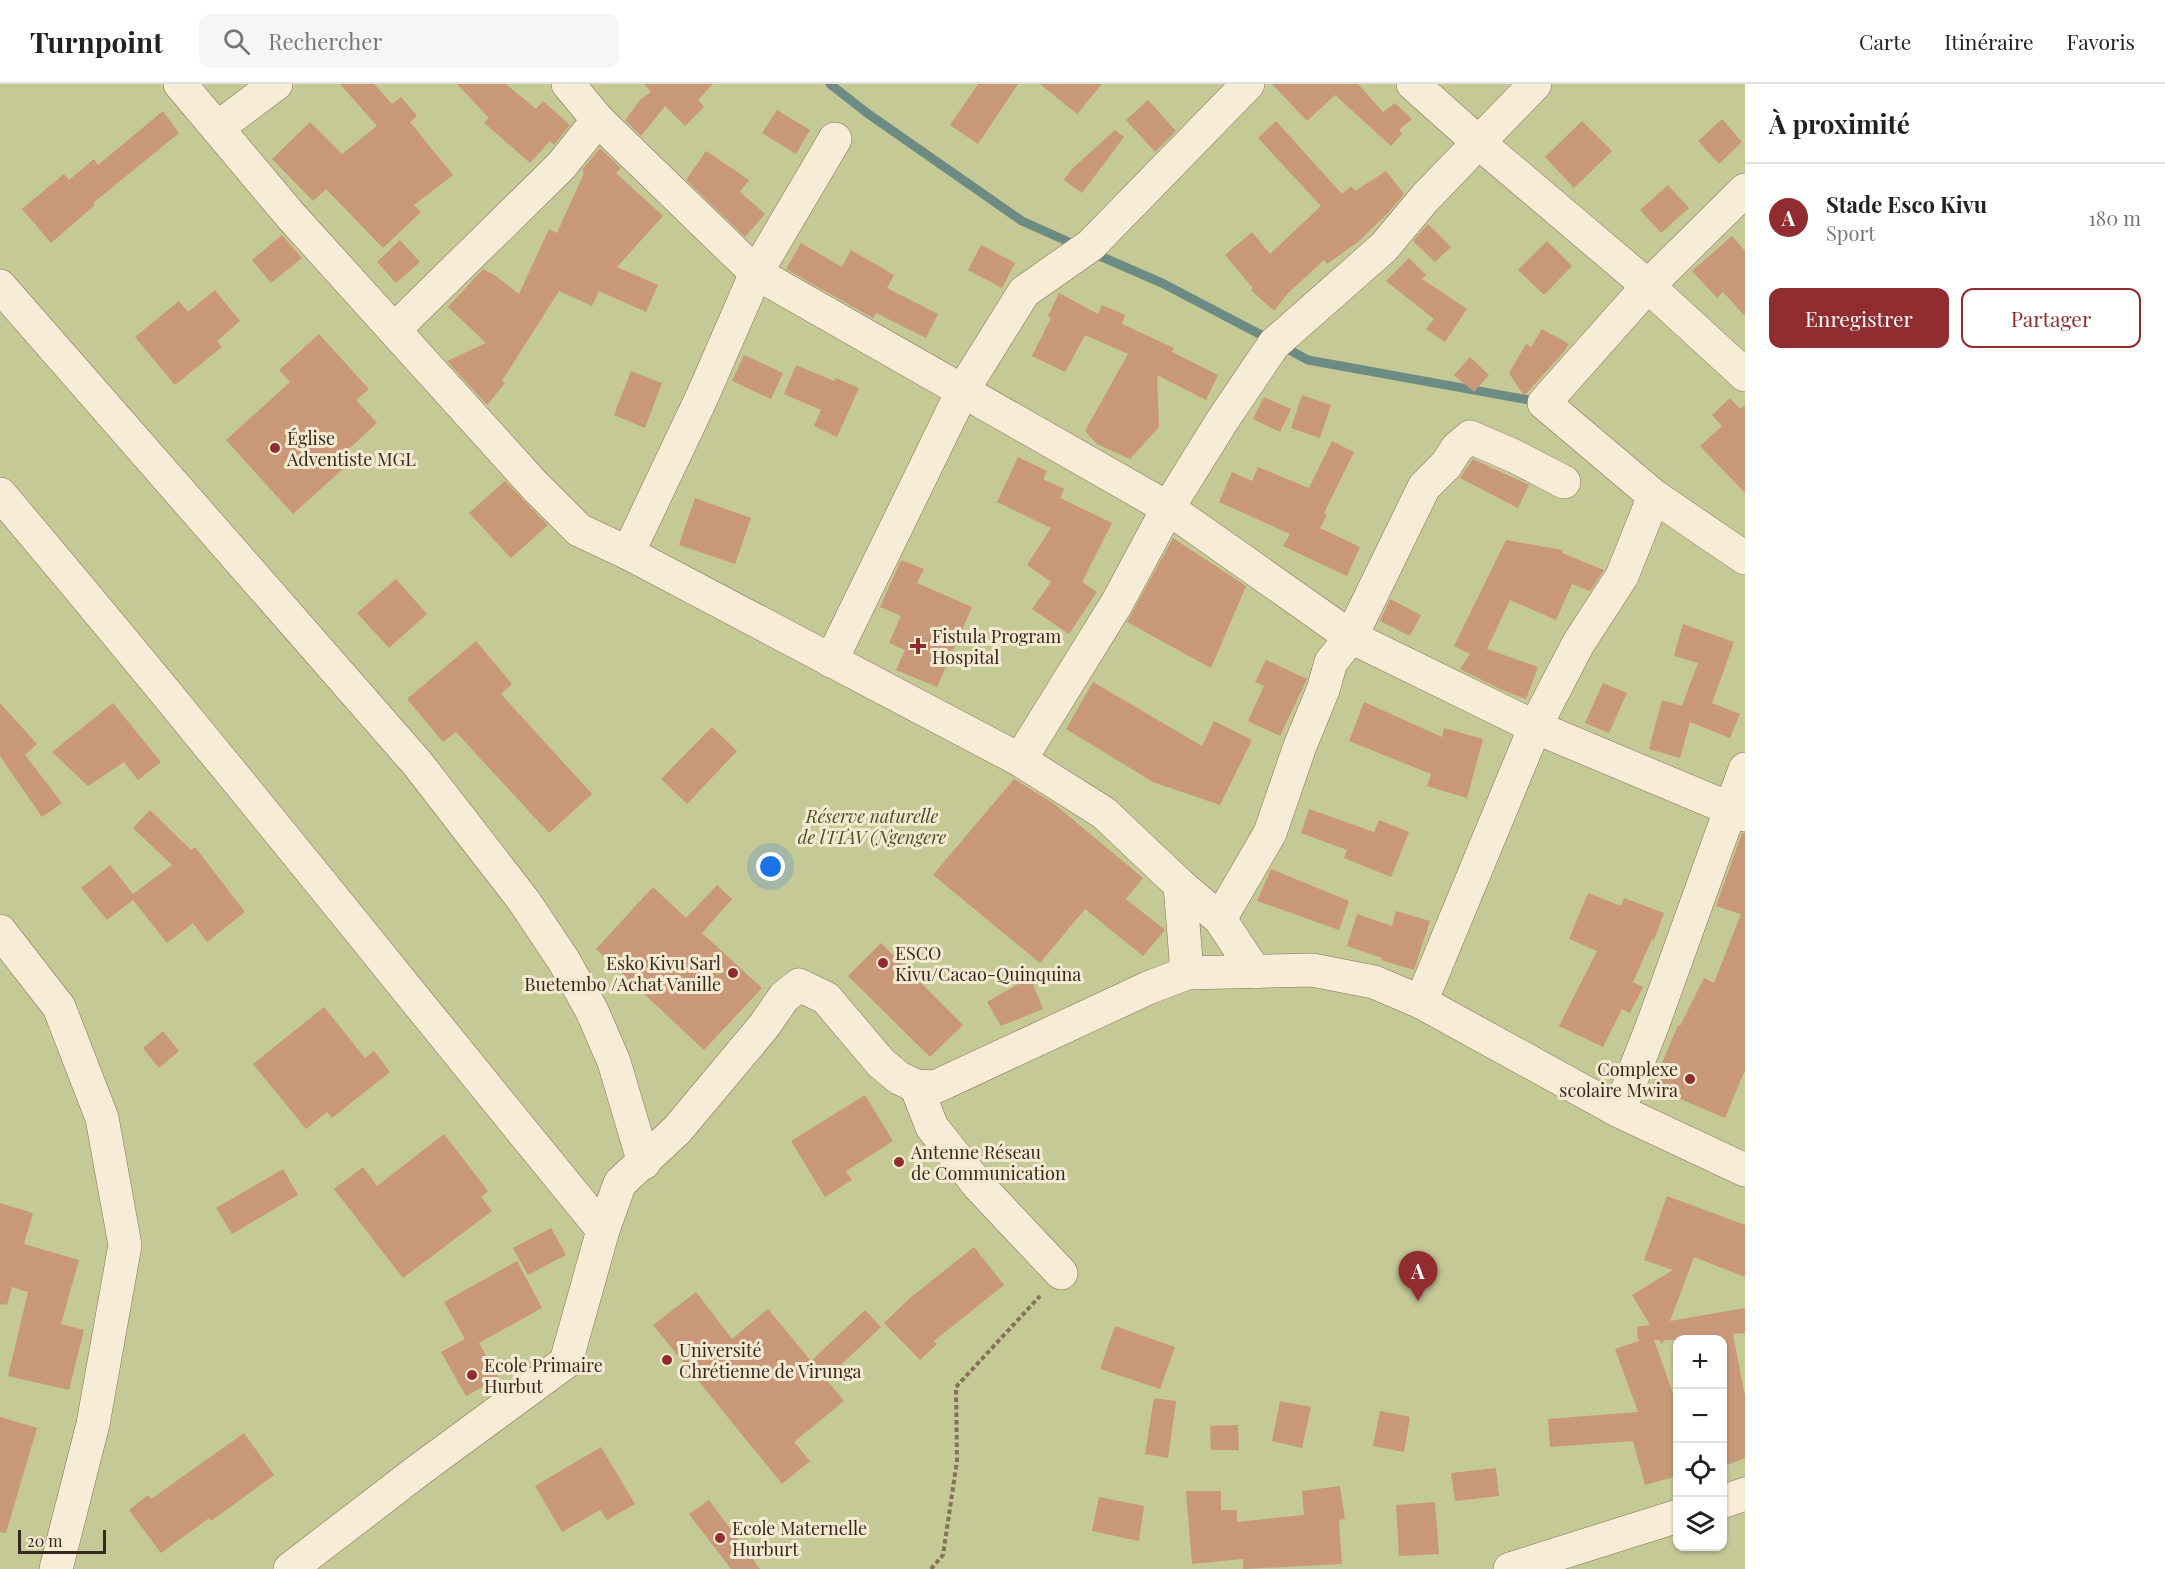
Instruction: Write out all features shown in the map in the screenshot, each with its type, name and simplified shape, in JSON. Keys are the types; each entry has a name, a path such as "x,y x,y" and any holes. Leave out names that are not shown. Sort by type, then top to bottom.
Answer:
{"street":[{"path":"180,84 291,216 534,486 579,530 628,553 1020,760 1104,813 1180,885 1220,919 1255,972"},
{"path":"217,128 276,84"},
{"path":"568,84 598,120 756,273 1167,508 1351,636 1535,727 1738,813"},
{"path":"831,662 963,390 1024,292 1091,245 1248,84"},
{"path":"1413,84 1647,286 1745,375"},
{"path":"1020,760 1117,603 1167,508 1274,344 1384,247 1425,198 1535,84"},
{"path":"394,330 561,166 598,120"},
{"path":"628,553 702,397 756,273 835,139"},
{"path":"1745,190 1647,286 1544,403 1654,496 1745,558"},
{"path":"0,286 417,763 524,901 564,961 592,1011 614,1062 644,1163"},
{"path":"1220,919 1270,833 1300,746 1323,690 1331,662 1351,636 1424,487 1446,465 1457,448 1470,437 1514,456 1564,482"},
{"path":"0,494 203,738 376,954 603,1230"},
{"path":"1421,1002 1535,727 1578,644 1622,576 1654,496"},
{"path":"1619,1111 1738,813 1745,769"},
{"path":"1180,885 1186,973"},
{"path":"0,931 59,1007 102,1118 125,1245 93,1424 56,1569"},
{"path":"290,1569 419,1470 566,1362 603,1230 621,1184 677,1130 765,1026 784,996 799,985 826,998 881,1063 899,1078 916,1086 936,1087 1148,988 1186,973 1312,970 1374,982 1421,1002 1619,1111 1745,1170"},
{"path":"916,1086 932,1127 980,1186 1061,1273"},
{"path":"1727,1500 1745,1494"},
{"path":"1510,1569 1599,1556 1673,1518"}],"path":[{"path":"931,1569 943,1555 957,1461 956,1387 1061,1273"}],"green space":[{"name":"Réserve naturelle de l'ITAV (Ngengere","path":"0,84 1745,84 1745,1569 0,1569"}],"building":[{"path":"340,84 374,84 392,104 401,97 417,116 410,122 453,175 414,205 421,212 383,248 326,189 313,201 272,159 310,122 342,154 377,126"},
{"path":"457,84 506,84 536,109 543,101 570,125 554,145 550,141 530,163 484,123 489,118"},
{"path":"644,84 713,84 698,100 704,107 685,126 665,106 641,136 625,120 641,99 651,92"},
{"path":"978,84 1018,84 978,144 950,125"},
{"path":"1040,84 1102,84 1077,114"},
{"path":"1272,84 1358,84 1383,112 1395,103 1412,119 1399,130 1402,134 1391,146 1335,95 1307,121"},
{"path":"1148,100 1176,131 1155,152 1126,120"},
{"path":"777,110 810,130 796,154 762,133"},
{"path":"163,111 179,133 93,203 95,205 51,243 22,209 64,174 69,180 94,159 98,165"},
{"path":"1722,119 1742,142 1719,164 1698,141"},
{"path":"1276,121 1342,194 1351,186 1355,191 1386,171 1404,194 1358,242 1327,264 1324,260 1288,293 1274,311 1251,290 1253,288 1225,255 1252,232 1270,254 1321,206 1258,138"},
{"path":"1582,121 1612,151 1574,188 1545,157"},
{"path":"1115,130 1124,137 1082,193 1064,180 1072,169"},
{"path":"600,148 621,168 616,173 663,216 617,267 658,285 646,312 599,291 592,306 559,291 502,381 505,383 487,405 447,361 486,343 448,307 483,269 519,294 549,229 557,233 584,173 582,170"},
{"path":"706,151 749,180 740,192 765,214 745,237 686,180"},
{"path":"1668,185 1689,208 1661,233 1640,210"},
{"path":"1428,224 1451,247 1435,262 1413,241"},
{"path":"282,235 302,258 271,283 252,260"},
{"path":"1732,236 1745,251 1745,316 1723,292 1717,298 1692,271"},
{"path":"400,240 420,262 396,283 377,262"},
{"path":"1547,241 1572,266 1544,295 1518,270"},
{"path":"801,243 842,267 851,250 894,275 887,288 938,314 926,338 876,313 873,318 786,269"},
{"path":"981,245 1015,263 1002,288 968,270"},
{"path":"1409,258 1426,275 1422,279 1467,309 1445,342 1426,329 1434,319 1386,281"},
{"path":"215,290 240,321 217,341 222,347 175,385 135,337 179,301 188,312"},
{"path":"1059,293 1098,314 1102,305 1125,315 1122,324 1174,348 1172,352 1218,375 1206,400 1157,375 1159,427 1130,459 1097,444 1085,431 1128,354 1085,335 1065,372 1032,356 1051,318 1048,316"},
{"path":"1542,329 1569,344 1524,396 1509,373 1526,344 1531,347"},
{"path":"319,334 369,389 356,400 377,423 337,460 344,468 293,514 226,440 290,382 279,370"},
{"path":"744,355 783,373 771,399 732,381"},
{"path":"1470,357 1489,375 1474,392 1454,375"},
{"path":"796,365 834,381 836,378 859,388 837,437 814,426 821,410 784,394"},
{"path":"631,371 662,383 645,428 614,415"},
{"path":"1302,395 1331,405 1320,438 1291,428"},
{"path":"1264,397 1291,409 1280,432 1253,419"},
{"path":"1730,398 1740,409 1745,405 1745,493 1700,446 1722,426 1712,415"},
{"path":"1332,441 1354,452 1324,513 1327,515 1320,528 1360,547 1347,576 1283,546 1290,534 1219,502 1232,472 1252,481 1258,467 1309,488"},
{"path":"1018,457 1047,471 1043,479 1064,489 1060,498 1112,523 1082,582 1097,592 1069,634 1032,609 1051,582 1027,565 1051,528 997,502"},
{"path":"1473,459 1529,485 1518,508 1460,478"},
{"path":"505,481 548,525 511,558 469,513"},
{"path":"695,498 751,518 735,564 679,545"},
{"path":"1173,538 1246,586 1211,668 1127,622"},
{"path":"1506,540 1563,550 1562,553 1604,570 1590,591 1572,584 1556,620 1510,600 1487,649 1538,667 1526,699 1460,669 1470,654 1454,646"},
{"path":"901,560 924,569 917,583 972,607 937,687 896,670 905,650 889,643 901,616 880,607"},
{"path":"396,579 427,614 389,648 357,613"},
{"path":"1390,599 1421,615 1410,636 1380,621"},
{"path":"1683,624 1734,642 1712,703 1740,714 1730,738 1690,722 1680,758 1649,749 1662,700 1682,706 1698,663 1674,656"},
{"path":"476,641 512,684 501,694 592,794 549,833 456,732 443,742 407,699"},
{"path":"1266,660 1307,679 1280,736 1248,721 1264,686 1255,682"},
{"path":"1093,682 1202,746 1214,721 1252,740 1220,805 1153,782 1066,729"},
{"path":"1603,683 1627,693 1609,733 1585,723"},
{"path":"1364,702 1442,737 1444,728 1483,739 1467,798 1427,786 1431,774 1349,741"},
{"path":"0,703 37,744 25,755 62,803 42,817 0,756"},
{"path":"113,703 161,762 138,780 124,762 88,786 52,752"},
{"path":"712,727 737,751 687,804 661,779"},
{"path":"1014,779 1053,803 1143,878 1126,899 1165,930 1143,956 1085,909 1040,963 933,875"},
{"path":"1309,809 1374,832 1379,820 1409,832 1391,877 1344,858 1347,850 1301,833"},
{"path":"150,810 191,850 195,847 245,912 207,942 193,923 167,943 133,900 107,920 81,888 110,865 133,894 172,865 133,828"},
{"path":"1742,833 1745,833 1745,1070 1725,1118 1652,1087 1678,1025 1680,1026 1704,978 1714,983 1741,914 1716,906"},
{"path":"1271,869 1349,901 1339,930 1257,901"},
{"path":"717,885 732,899 702,933 762,988 704,1050 596,949 653,887 686,918"},
{"path":"1588,893 1621,906 1624,898 1664,913 1654,940 1652,939 1633,982 1643,987 1630,1013 1622,1009 1603,1047 1559,1026 1597,951 1569,939"},
{"path":"1396,911 1430,921 1414,970 1347,946 1357,914 1392,926"},
{"path":"881,943 963,1025 930,1057 848,976"},
{"path":"1030,977 1043,1009 1001,1026 987,1002"},
{"path":"324,1007 365,1058 374,1051 390,1072 332,1118 327,1112 306,1129 253,1064"},
{"path":"163,1031 179,1051 159,1068 143,1048"},
{"path":"865,1095 893,1141 846,1171 852,1180 825,1197 791,1141"},
{"path":"444,1134 488,1191 481,1197 492,1211 403,1278 334,1189 363,1167 377,1186"},
{"path":"283,1169 298,1195 232,1234 216,1208"},
{"path":"1667,1196 1745,1225 1745,1277 1694,1257 1670,1321 1745,1308 1745,1333 1733,1334 1745,1396 1745,1458 1727,1465 1727,1335 1673,1335 1673,1340 1664,1340 1662,1344 1659,1340 1654,1340 1673,1394 1673,1477 1645,1485 1633,1441 1550,1447 1548,1419 1638,1412 1615,1349 1642,1340 1638,1340 1637,1327 1650,1325 1632,1295 1673,1270 1644,1260"},
{"path":"0,1203 33,1213 24,1244 79,1260 61,1324 84,1330 69,1390 8,1376 28,1292 12,1287 7,1305 0,1304"},
{"path":"551,1228 566,1255 528,1275 513,1248"},
{"path":"974,1247 1004,1285 934,1341 937,1344 920,1360 884,1323 910,1298"},
{"path":"517,1261 542,1308 479,1343 499,1378 466,1396 441,1352 465,1339 444,1302"},
{"path":"696,1292 732,1339 768,1309 811,1361 865,1310 881,1327 826,1379 844,1401 794,1442 810,1461 782,1484 653,1325"},
{"path":"1115,1326 1175,1347 1160,1389 1100,1369"},
{"path":"1154,1398 1176,1401 1168,1458 1145,1454"},
{"path":"1280,1401 1311,1407 1302,1448 1272,1441"},
{"path":"1380,1411 1410,1417 1404,1452 1373,1446"},
{"path":"0,1417 37,1428 6,1533 0,1532"},
{"path":"1238,1425 1239,1450 1211,1450 1210,1426"},
{"path":"244,1433 274,1475 211,1521 209,1518 161,1553 129,1510 148,1495 151,1499"},
{"path":"601,1447 635,1504 607,1520 600,1510 562,1532 535,1486"},
{"path":"1496,1468 1499,1496 1455,1501 1451,1473"},
{"path":"1340,1486 1345,1519 1339,1520 1342,1564 1243,1569 1243,1559 1192,1564 1186,1491 1221,1491 1221,1510 1237,1510 1237,1522 1304,1515 1302,1491"},
{"path":"1099,1497 1144,1506 1139,1541 1092,1531"},
{"path":"709,1500 760,1569 731,1569 689,1514"},
{"path":"1435,1502 1439,1554 1399,1556 1396,1505"}],"waterway":[{"path":"830,84 867,113 1022,221 1078,246"},
{"path":"1093,253 1162,283 1269,339"},
{"path":"1282,346 1308,360 1540,402"}],"place":[{"name":"Église Adventiste MGL","path":"275,448"},
{"name":"Fistula Program Hospital","path":"918,646"},
{"name":"ESCO Kivu/Cacao-Quinquina","path":"883,963"},
{"name":"Esko Kivu Sarl Buetembo /Achat Vanille","path":"733,973"},
{"name":"Complexe scolaire Mwira","path":"1690,1079"},
{"name":"Antenne Réseau de Communication","path":"899,1162"},
{"name":"Stade Esco Kivu","path":"1418,1301"},
{"name":"Université Chrétienne de Virunga","path":"667,1360"},
{"name":"Ecole Primaire Hurbut","path":"472,1375"},
{"name":"Ecole Maternelle Hurburt","path":"720,1538"}]}
